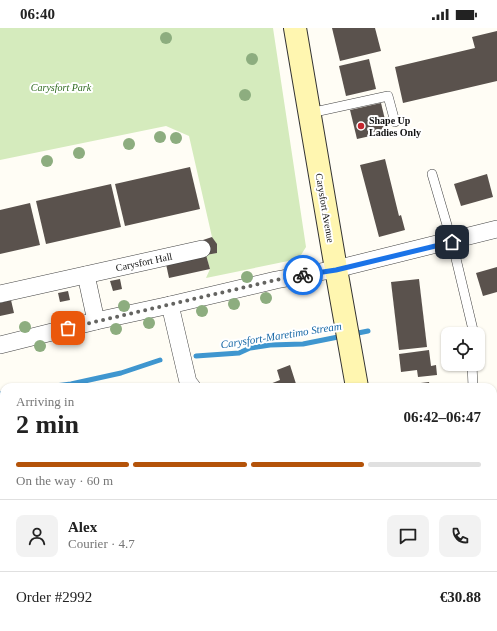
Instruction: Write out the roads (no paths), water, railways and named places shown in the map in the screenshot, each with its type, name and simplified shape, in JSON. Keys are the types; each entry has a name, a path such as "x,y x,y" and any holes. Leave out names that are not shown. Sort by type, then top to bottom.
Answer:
{"main road":[{"name":"Carysfort Avenue","path":"295,28 308,113 356,383"}],"street":[{"path":"0,345 96,321 276,280 336,270 452,242 497,229"},
{"name":"Carysfort Hall","path":"0,294 202,249"},
{"path":"86,275 96,321"},
{"path":"170,305 189,383"}],"lane":[{"path":"308,113 388,96 396,122"},
{"path":"432,174 452,242 472,327"},
{"path":"472,371 473,383"}],"waterway":[{"name":"Carysfort-Maretimo Stream","path":"353,334 368,331"},
{"name":"Carysfort-Maretimo Stream","path":"196,356 239,353 250,348 270,345 303,344 343,336"},
{"name":"Carysfort-Maretimo Stream","path":"76,383 121,373 160,360"}],"place":[{"name":"Shape Up Ladies Only","path":"361,126"}],"park label":[{"name":"Carysfort Park","path":"61,87"}]}
